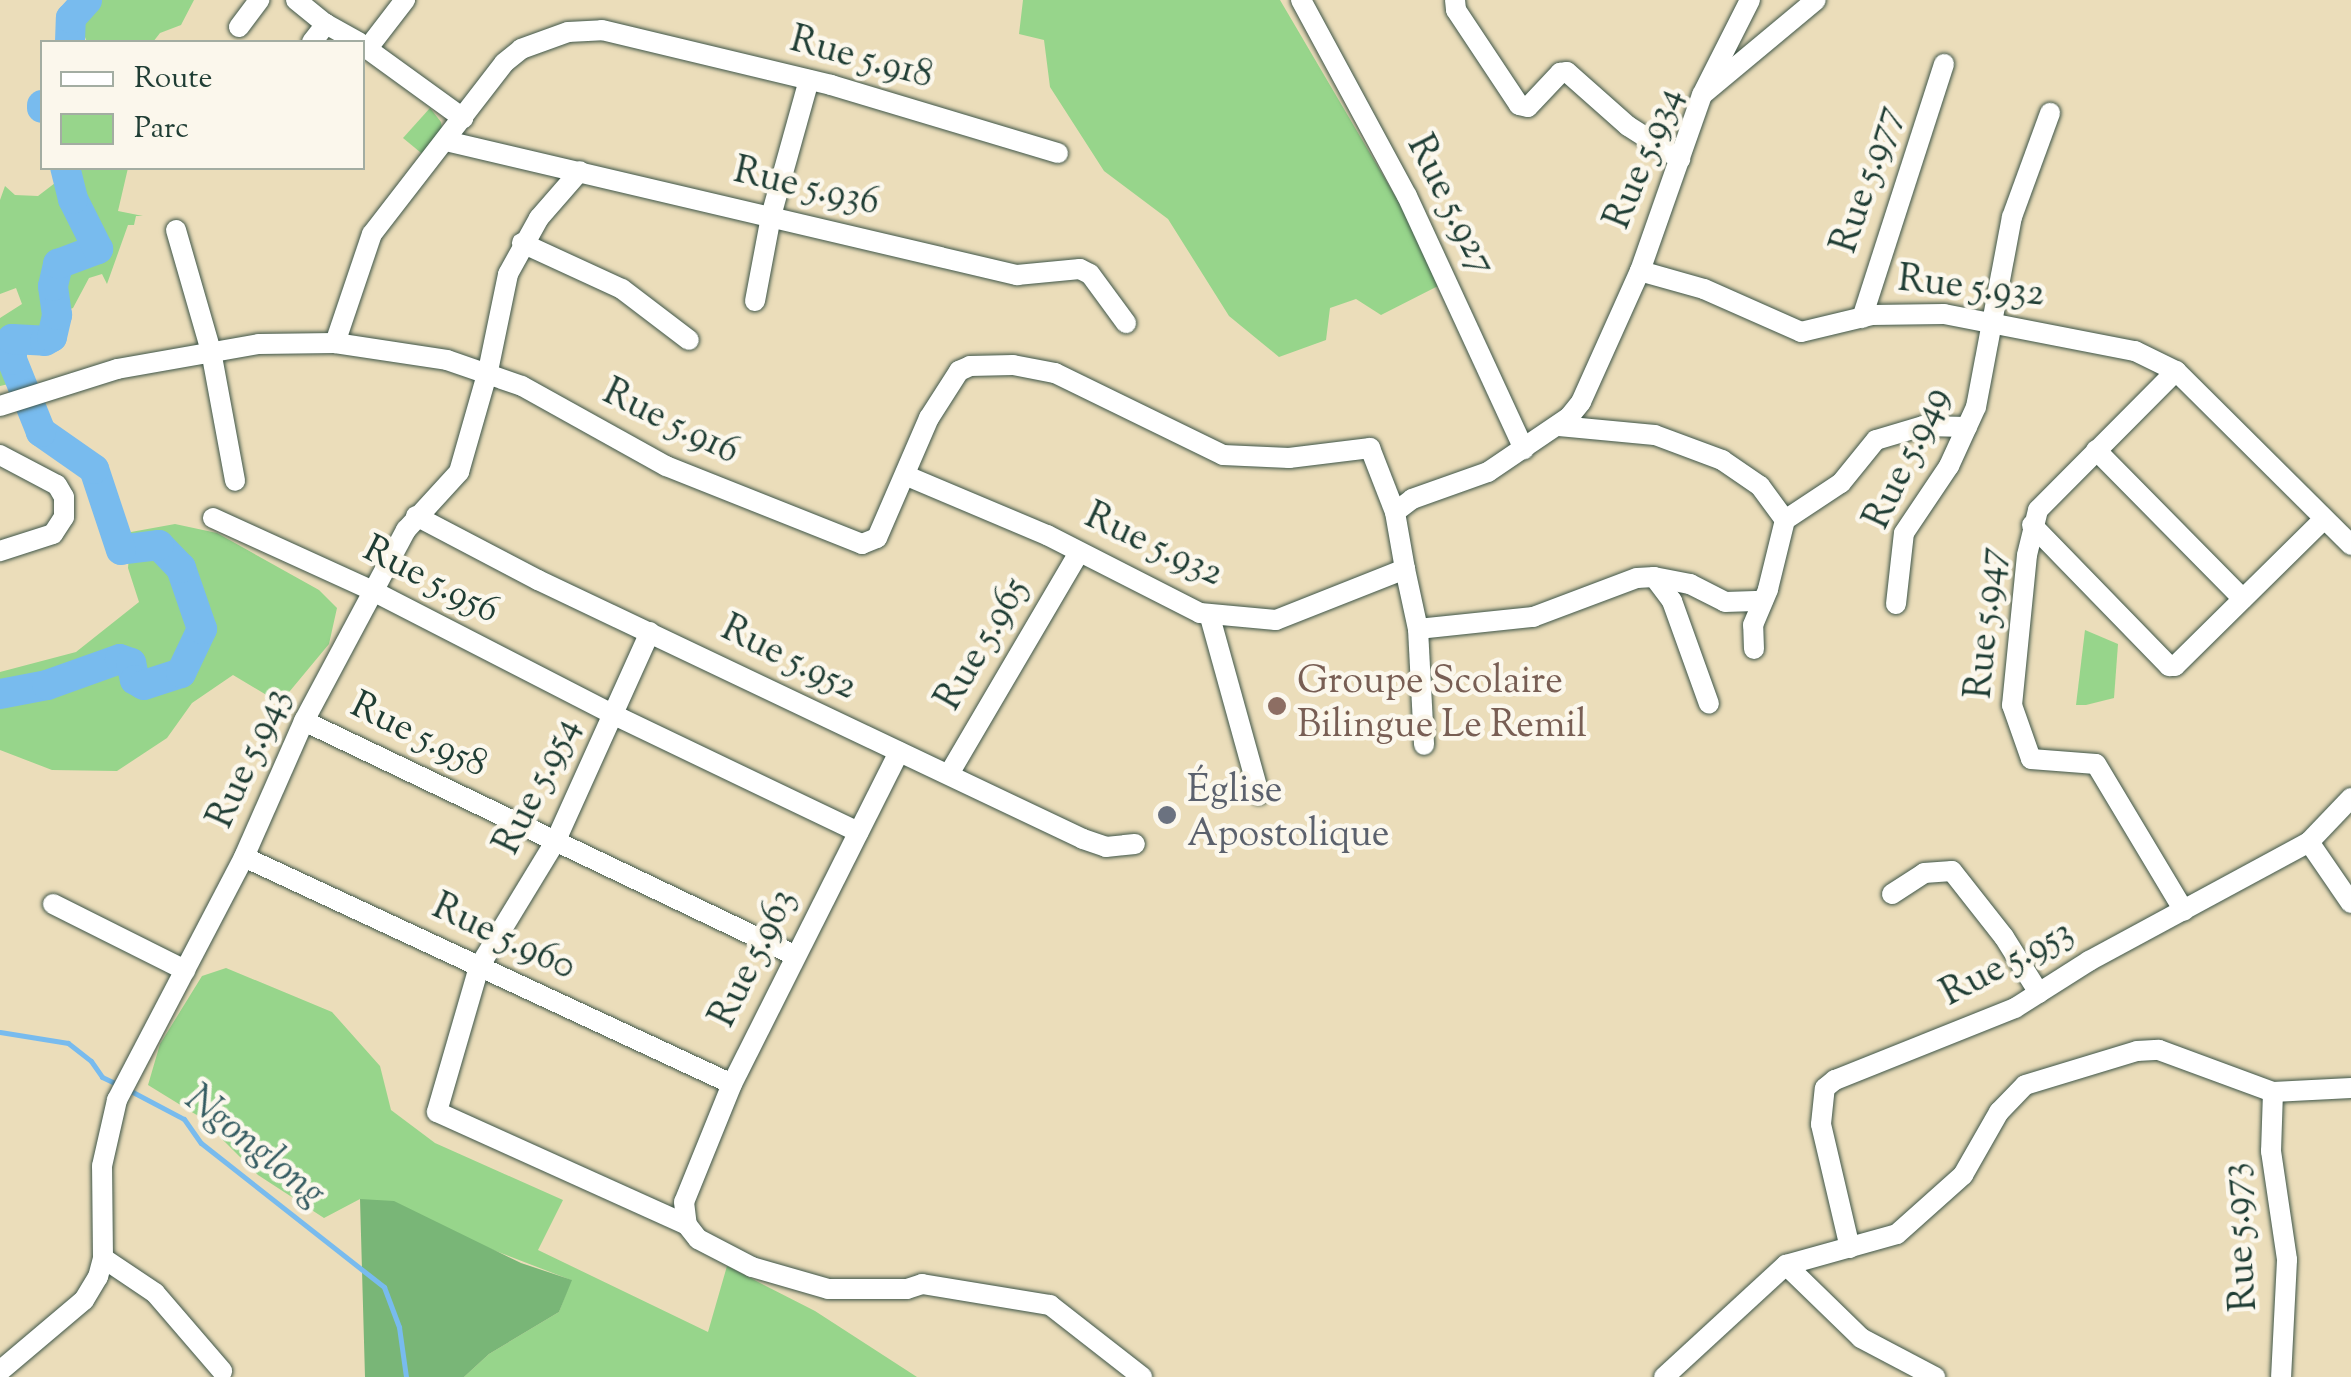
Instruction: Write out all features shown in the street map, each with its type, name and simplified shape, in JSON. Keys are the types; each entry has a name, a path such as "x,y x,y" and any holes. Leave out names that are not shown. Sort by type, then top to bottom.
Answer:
{"street":[{"path":"239,26 259,0"},
{"path":"296,0 354,40"},
{"path":"365,43 405,0"},
{"name":"Rue 5.927","path":"1301,0 1408,196 1524,449"},
{"path":"1455,0 1456,10 1518,105 1528,107 1560,74 1567,72 1628,126 1680,160"},
{"path":"1727,0 1738,20"},
{"path":"1702,95 1750,0"},
{"name":"Rue 5.934","path":"1640,271 1702,95 1816,0"},
{"path":"314,40 326,24"},
{"name":"Rue 5.918","path":"335,342 372,234 504,63 520,49 584,29 809,80 1058,153"},
{"path":"365,46 463,118"},
{"name":"Rue 5.977","path":"1862,318 1944,64"},
{"path":"755,301 770,216 809,80"},
{"name":"Rue 5.949","path":"1896,604 1904,533 1931,497 1967,427 1982,380 2012,217 2050,113"},
{"name":"Rue 5.936","path":"446,141 1017,275 1080,270 1090,274 1126,324"},
{"name":"Rue 5.943","path":"0,1371 84,1300 98,1278 103,1258 102,1166 122,1091 244,858 304,721 373,591 416,516 459,472 488,371 508,274 522,244 580,171"},
{"path":"176,230 211,352 234,481"},
{"path":"522,244 622,290 689,340"},
{"path":"1424,745 1418,629 1395,512 1412,499 1488,472 1559,426 1581,402 1640,271"},
{"name":"Rue 5.932","path":"1640,271 1704,289 1788,329 1814,331 1900,312 1992,322 2135,351 2176,372 2351,545"},
{"name":"Rue 5.916","path":"5,405 118,369 297,341 335,342 488,371 666,466 862,544 878,538 929,418 959,371 970,366 1013,366 1055,372 1196,445 1240,457 1289,458 1370,448 1395,512"},
{"name":"Rue 5.947","path":"2176,372 2038,510 2032,524 2012,705 2026,753 2040,762 2096,764 2184,911"},
{"path":"1559,426 1655,435 1722,460 1760,486 1785,520"},
{"path":"1754,649 1753,625 1785,520 1841,483 1876,440 1924,426 1967,427"},
{"path":"2096,450 2243,600"},
{"path":"0,455 57,485 64,497 64,516 53,534 0,551"},
{"name":"Rue 5.932","path":"907,476 1079,552 1210,617 1276,620 1405,569"},
{"name":"Rue 5.952","path":"416,516 502,563 1083,839 1106,847 1135,844"},
{"name":"Rue 5.956","path":"213,518 373,591 614,715 858,832"},
{"path":"2032,524 2169,666 2180,664 2322,520"},
{"name":"Rue 5.965","path":"950,774 1079,552"},
{"path":"1654,577 1672,601 1709,704"},
{"path":"1418,629 1533,617 1637,578 1690,584 1726,602 1763,601"},
{"path":"1210,617 1258,794"},
{"name":"Rue 5.954","path":"650,632 555,842 479,967 437,1112 687,1225"},
{"name":"Rue 5.958","path":"304,721 794,955"},
{"name":"Rue 5.963","path":"687,1225 684,1202 732,1084 899,752"},
{"name":"Rue 5.953","path":"1850,1248 1821,1124 1825,1088 1834,1080 1986,1022 2039,993 2308,842 2351,798"},
{"path":"2308,842 2350,899"},
{"name":"Rue 5.960","path":"244,858 732,1084"},
{"path":"1892,894 1924,873 1952,870 2004,937 2039,993"},
{"path":"53,904 185,970"},
{"path":"1661,1376 1786,1266 1897,1234 1963,1174 1999,1112 2025,1085 2137,1051 2159,1050 2273,1092 2351,1088"},
{"name":"Rue 5.973","path":"2273,1092 2271,1151 2287,1260 2282,1377"},
{"path":"687,1225 698,1239 752,1266 828,1289 907,1289 922,1284 1050,1306 1142,1377"},
{"path":"103,1258 155,1293 222,1371"},
{"path":"1786,1266 1861,1338 1935,1377"}],"green space":[{"path":"70,0 194,0 181,25 160,33 155,40 86,40"},
{"path":"1023,0 1280,0 1421,240 1438,286 1381,315 1356,299 1330,308 1326,340 1279,357 1229,316 1168,219 1104,171 1050,87 1044,40 1019,34"},
{"path":"430,108 441,122 443,136 426,157 403,138"},
{"path":"62,170 89,242 54,263 45,328 6,336 13,383 0,386 0,318 22,304 16,288 0,294 0,200 5,186 15,195 38,196 55,183 55,173"},
{"path":"73,170 128,170 118,211 143,216 136,216 134,225 128,225 107,284 102,274 89,278 73,308 65,311 59,299 62,270 89,262 103,249 83,211"},
{"path":"175,524 217,533 319,590 337,608 329,644 280,703 233,675 192,703 167,738 117,771 52,770 0,750 0,672 76,652 139,602 128,568 131,532"},
{"path":"2085,630 2118,644 2114,698 2076,705"},
{"path":"226,968 332,1012 380,1066 391,1110 435,1143 563,1200 538,1250 708,1332 727,1266 815,1311 917,1377 464,1377 489,1354 559,1312 571,1280 360,1199 324,1218 258,1175 200,1117 148,1085 160,1044 202,976"},
{"path":"360,1199 394,1201 521,1263 572,1280 559,1312 489,1354 464,1377 365,1377"}],"waterway":[{"path":"70,40 71,18 87,0"},
{"path":"0,694 47,685 120,659 131,663 135,680 144,685 181,673 202,629 181,568 159,545 121,550 94,469 41,432 12,360 12,339 45,341 52,337 57,315 53,286 58,264 98,249 73,199 66,170"},
{"name":"Ngonglong","path":"0,1032 68,1043 91,1061 102,1077 117,1084"},
{"name":"Ngonglong","path":"127,1089 184,1119 201,1143 384,1287 399,1327 406,1377"}],"place":[{"name":"Groupe Scolaire Bilingue Le Remil","path":"1277,706"},
{"name":"Église Apostolique","path":"1167,815"}]}
